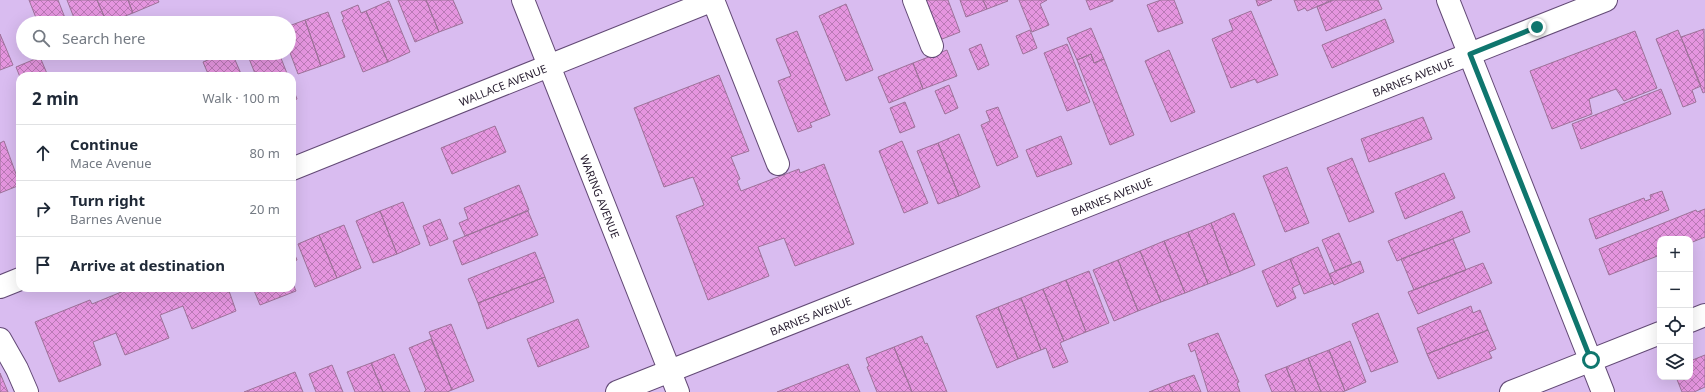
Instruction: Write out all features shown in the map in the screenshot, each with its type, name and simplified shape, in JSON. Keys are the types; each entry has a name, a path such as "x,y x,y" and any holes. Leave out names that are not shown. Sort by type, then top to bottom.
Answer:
{"street":[{"name":"WARING AVENUE","path":"523,0 678,392"},
{"name":"WALLACE AVENUE","path":"296,167 713,0"},
{"path":"713,0 778,164"},
{"path":"914,0 932,46"},
{"path":"1448,0 1603,392"},
{"name":"BARNES AVENUE","path":"617,392 1606,0"},
{"path":"0,287 16,281"},
{"path":"1693,320 1705,315"},
{"path":"1511,392 1657,334"},
{"path":"0,339 17,369 27,392"}],"building":[{"path":"29,0 58,0 64,16 35,16"},
{"path":"67,0 97,0 104,16 73,16"},
{"path":"97,0 128,0 133,13 125,16 104,16"},
{"path":"128,0 158,0 159,2 133,13"},
{"path":"398,0 426,0 439,32 415,42"},
{"path":"426,0 453,0 463,23 439,32"},
{"path":"921,0 948,0 960,32 937,41"},
{"path":"960,0 983,0 987,9 966,17"},
{"path":"983,0 1007,0 1008,1 987,9"},
{"path":"1019,0 1047,0 1040,4 1049,25 1032,32"},
{"path":"1086,0 1113,0 1113,1 1090,10"},
{"path":"1161,0 1174,0 1183,23 1158,32 1147,5"},
{"path":"1256,0 1272,0 1258,6"},
{"path":"1294,0 1332,0 1307,11 1305,8 1298,11"},
{"path":"1334,0 1378,0 1382,9 1326,31 1317,7"},
{"path":"389,1 410,52 388,62 366,11"},
{"path":"846,4 873,70 846,81 819,16"},
{"path":"358,5 361,13 366,11 388,62 363,72 342,20 344,19 341,12"},
{"path":"1251,11 1278,75 1257,83 1255,79 1231,88 1212,39 1233,30 1229,20"},
{"path":"328,12 345,57 321,66 305,20"},
{"path":"1385,19 1394,42 1332,68 1322,45"},
{"path":"305,20 321,66 298,74 293,60 296,60 296,23"},
{"path":"1091,28 1104,59 1094,63 1091,54 1077,60 1067,38"},
{"path":"1704,29 1705,92 1703,93 1681,37"},
{"path":"1030,30 1037,48 1023,54 1016,36"},
{"path":"1678,30 1701,86 1692,90 1696,102 1683,107 1656,39"},
{"path":"797,31 830,115 810,123 812,127 798,132 778,81 791,76 776,39"},
{"path":"1635,31 1657,88 1624,101 1616,89 1589,99 1592,114 1552,129 1530,71"},
{"path":"0,34 13,65 0,70"},
{"path":"981,44 989,65 978,70 969,49"},
{"path":"1067,44 1090,102 1067,111 1044,53"},
{"path":"947,50 957,76 923,89 913,63"},
{"path":"1169,50 1195,112 1171,122 1145,61"},
{"path":"1091,54 1094,63 1104,59 1134,135 1110,145 1077,60"},
{"path":"33,60 41,60 46,72 18,72 16,67"},
{"path":"208,60 235,60 240,72 207,72 203,62"},
{"path":"250,60 282,60 286,72 254,72"},
{"path":"913,63 923,89 889,103 878,77"},
{"path":"719,75 749,151 731,157 740,179 737,181 741,191 799,169 800,173 824,164 854,244 795,266 784,238 758,247 769,276 708,300 676,216 704,205 693,177 664,187 634,108"},
{"path":"949,85 958,108 945,114 935,91"},
{"path":"1661,89 1671,114 1581,149 1572,124"},
{"path":"905,102 915,127 900,133 890,108"},
{"path":"998,107 1018,157 997,166 981,125 990,121 986,111"},
{"path":"1423,117 1432,139 1369,162 1361,139"},
{"path":"495,126 506,152 452,174 441,148"},
{"path":"959,134 980,187 959,196 938,143"},
{"path":"1061,136 1072,164 1037,177 1026,150"},
{"path":"4,141 16,174 16,187 0,193 0,143"},
{"path":"902,141 928,203 904,213 879,151"},
{"path":"938,143 959,196 938,204 917,151"},
{"path":"1352,158 1374,212 1349,222 1327,168"},
{"path":"1287,167 1309,223 1285,232 1263,176"},
{"path":"1444,173 1455,198 1405,219 1395,193"},
{"path":"519,185 529,210 465,236 459,223 468,219 464,208"},
{"path":"1662,191 1669,210 1596,239 1589,219 1644,198 1645,201 1651,199 1650,195"},
{"path":"403,202 420,244 397,254 380,211"},
{"path":"1705,209 1705,237 1693,242 1693,236 1657,236 1657,256 1609,275 1599,249 1696,210 1697,212"},
{"path":"380,211 397,254 373,263 356,221"},
{"path":"528,211 538,235 462,265 453,241"},
{"path":"1462,211 1470,232 1397,261 1388,241"},
{"path":"1234,213 1255,265 1231,275 1211,223"},
{"path":"440,219 448,239 430,246 423,226"},
{"path":"1211,223 1231,275 1208,284 1188,232"},
{"path":"344,225 361,268 337,278 319,235"},
{"path":"1188,232 1208,284 1185,293 1164,241"},
{"path":"1339,233 1352,264 1335,271 1322,240"},
{"path":"319,235 337,278 315,287 298,244"},
{"path":"1453,239 1466,270 1414,290 1401,259"},
{"path":"1164,241 1185,293 1161,302 1140,251"},
{"path":"1318,247 1333,283 1304,294 1290,259"},
{"path":"1140,251 1161,302 1138,311 1118,260"},
{"path":"535,252 545,277 478,303 468,279"},
{"path":"1290,259 1300,284 1292,288 1296,298 1277,307 1262,271"},
{"path":"1118,260 1138,311 1114,321 1093,270"},
{"path":"1360,261 1364,272 1334,285 1329,274"},
{"path":"1483,263 1492,283 1418,314 1408,292"},
{"path":"1089,271 1109,323 1086,332 1066,280"},
{"path":"545,277 554,302 487,329 478,303"},
{"path":"1066,280 1086,332 1064,341 1043,289"},
{"path":"1043,289 1064,341 1060,343 1068,362 1053,368 1046,348 1041,350 1021,298"},
{"path":"121,292 229,292 236,311 192,329 183,306 160,315 169,338 125,355 116,333 93,342 101,365 59,382 35,322 90,300 92,304"},
{"path":"255,292 293,292 260,305"},
{"path":"1021,298 1041,350 1018,359 998,307"},
{"path":"1471,306 1473,313 1480,310 1488,330 1427,354 1417,328"},
{"path":"998,307 1018,359 997,368 976,316"},
{"path":"1378,313 1398,362 1371,372 1352,324"},
{"path":"578,319 589,347 538,367 527,339"},
{"path":"451,324 474,381 452,390 429,332"},
{"path":"1488,330 1496,349 1489,352 1492,358 1438,379 1427,354"},
{"path":"1218,333 1239,382 1237,383 1240,392 1208,392 1195,350 1191,352 1188,344"},
{"path":"922,336 925,344 927,343 947,392 912,392 894,347"},
{"path":"431,339 452,390 447,392 424,392 426,390 409,348"},
{"path":"1350,341 1366,382 1345,391 1329,350"},
{"path":"894,347 912,392 877,392 867,367 869,366 866,358"},
{"path":"1329,350 1345,391 1321,392 1308,358"},
{"path":"394,354 410,392 383,392 371,363"},
{"path":"1705,355 1705,387 1694,392 1682,392 1677,380 1693,380 1693,360"},
{"path":"1308,358 1321,392 1296,392 1286,367"},
{"path":"371,363 383,392 355,392 347,372"},
{"path":"848,364 860,392 777,392"},
{"path":"332,365 343,392 316,392 309,374"},
{"path":"1286,367 1296,392 1272,392 1265,375"},
{"path":"295,372 303,392 244,392"},
{"path":"0,373 8,392 0,392"},
{"path":"1194,375 1201,392 1173,392 1169,384"},
{"path":"1169,384 1173,392 1149,392"}],"route":[{"path":"1537,27 1470,54 1591,360"}]}
